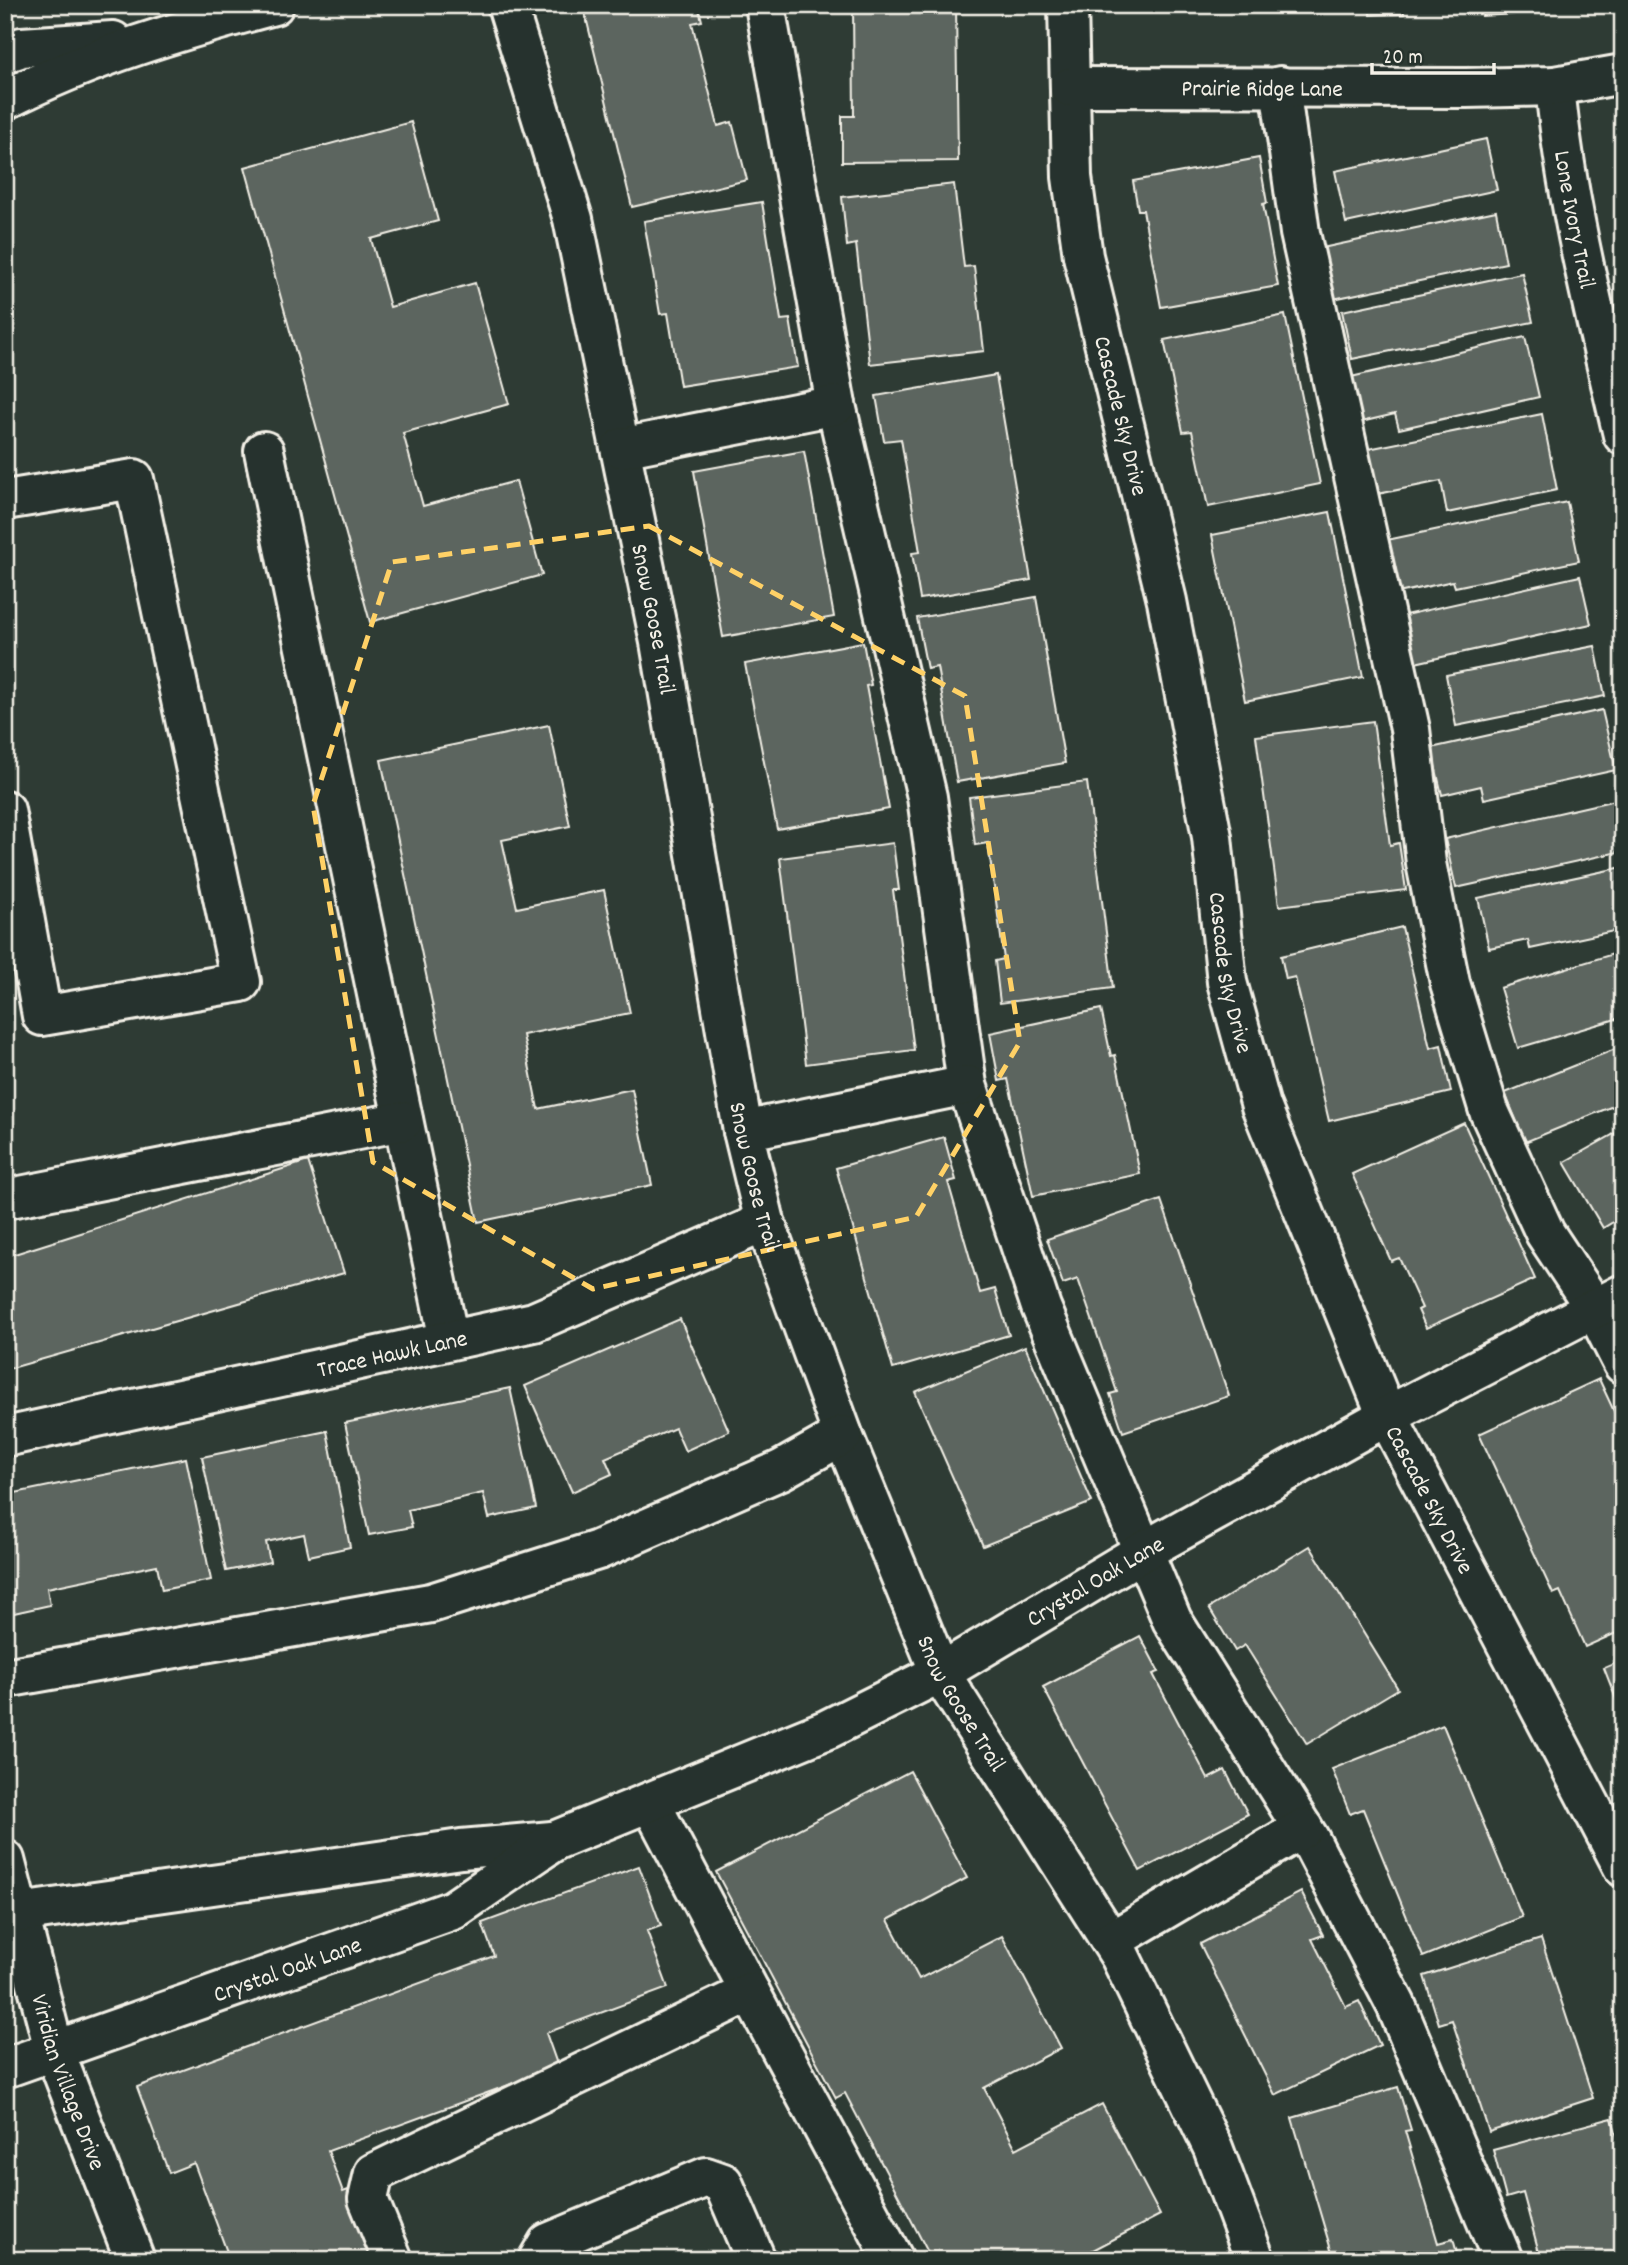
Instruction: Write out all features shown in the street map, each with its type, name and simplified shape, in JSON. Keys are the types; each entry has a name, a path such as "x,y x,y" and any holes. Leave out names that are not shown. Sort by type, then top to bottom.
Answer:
{"street":[{"path":"5,100 43,80 213,13 274,5"},
{"name":"Snow Goose Trail","path":"506,5 573,219 660,642 743,1132 765,1222 843,1435 940,1673 1111,1941 1213,2148 1255,2260"},
{"path":"765,5 836,405 927,797 967,1085 1041,1307 1172,1620 1303,1828 1396,2005 1503,2260"},
{"name":"Cascade Sky Drive","path":"1068,5 1072,177 1083,256 1170,615 1212,837 1227,982 1261,1106 1387,1416 1623,1867"},
{"path":"11,42 150,39"},
{"path":"11,42 43,80"},
{"name":"Prairie Ridge Lane","path":"1070,87 1555,86 1623,74"},
{"path":"1280,86 1300,233 1410,729 1426,863 1450,983 1489,1111 1545,1233 1608,1301 1623,1364"},
{"name":"Lone Ivory Trail","path":"1555,86 1560,140 1617,383 1623,435"},
{"path":"621,448 836,405"},
{"path":"264,451 449,1340"},
{"path":"5,810 41,1016 241,982 134,480 22,498"},
{"path":"743,1132 967,1085"},
{"path":"5,1199 403,1121"},
{"name":"Trace Hawk Lane","path":"5,1437 534,1322 765,1222"},
{"name":"Crystal Oak Lane","path":"5,2068 55,2053 453,1910 554,1841 828,1729 940,1673 1142,1552 1387,1416 1608,1301"},
{"path":"5,1678 431,1603 598,1550 781,1470 843,1435"},
{"path":"650,1802 894,2260"},
{"path":"1111,1941 1303,1828"},
{"name":"Crystal Oak Lane","path":"12,1913 461,1849 554,1841"},
{"name":"Viridian Village Drive","path":"5,1860 12,1913 55,2053 135,2260"},
{"path":"393,2260 368,2199 374,2173 750,1992"},
{"path":"538,2260 548,2243 706,2177 723,2183 755,2260"}],"highlighted area":[{"path":"649,526 965,696 1020,1042 916,1217 593,1289 373,1162 313,805 392,562"}],"building":[{"path":"583,5 698,5 702,21 692,23 718,126 732,122 747,180 632,207"},
{"path":"853,5 956,5 958,161 842,162 842,116 854,116"},
{"path":"1249,5 1249,6 1161,7"},
{"path":"1263,5 1351,5 1351,12 1263,12"},
{"path":"1370,5 1457,6 1403,7 1404,14 1370,15"},
{"path":"1482,5 1532,5 1533,13 1482,16"},
{"path":"411,122 438,221 371,239 390,307 475,283 509,404 403,433 423,506 516,481 542,575 370,622 245,167"},
{"path":"1486,139 1497,190 1346,223 1335,171"},
{"path":"1259,158 1267,203 1263,204 1278,286 1161,307 1143,210 1138,210 1133,181"},
{"path":"954,184 964,267 974,266 984,351 870,364 856,244 847,246 842,197"},
{"path":"762,202 781,320 790,319 798,367 680,386 668,313 660,314 644,221"},
{"path":"1496,211 1506,263 1333,299 1322,248"},
{"path":"1522,273 1533,322 1352,359 1342,311"},
{"path":"1285,315 1320,484 1208,507 1192,431 1183,432 1164,340"},
{"path":"1525,337 1539,397 1399,429 1395,414 1361,422 1351,377"},
{"path":"996,375 1031,580 920,599 912,553 920,552 901,439 884,441 876,396"},
{"path":"1542,414 1557,490 1447,513 1441,481 1378,494 1368,449"},
{"path":"804,451 834,617 723,637 694,471"},
{"path":"1567,502 1579,561 1455,587 1453,581 1398,593 1387,540"},
{"path":"1330,512 1363,677 1245,701 1212,535"},
{"path":"1580,576 1591,624 1415,663 1405,615"},
{"path":"1036,597 1065,763 957,782 937,667 927,669 917,618"},
{"path":"863,642 871,685 866,686 889,809 777,829 745,664"},
{"path":"1595,646 1605,696 1456,726 1446,675"},
{"path":"1602,710 1616,770 1484,799 1481,786 1442,795 1431,748"},
{"path":"1373,721 1390,845 1399,843 1406,890 1279,906 1256,736"},
{"path":"549,725 570,826 502,840 517,908 604,890 630,1013 523,1035 538,1109 632,1089 652,1185 478,1222 381,760"},
{"path":"1087,782 1113,988 1000,1003 995,961 1004,959 988,843 975,845 969,797"},
{"path":"1620,799 1623,851 1456,888 1445,839"},
{"path":"893,843 899,890 893,890 914,1050 806,1064 780,858"},
{"path":"1623,867 1623,929 1530,949 1528,940 1489,948 1478,898"},
{"path":"1402,927 1430,1048 1441,1045 1451,1092 1329,1121 1295,977 1286,979 1281,956"},
{"path":"1623,951 1623,1017 1518,1048 1500,988"},
{"path":"1101,1009 1111,1056 1115,1055 1140,1174 1033,1196 1008,1079 999,1081 990,1033"},
{"path":"1623,1046 1623,1102 1525,1142 1505,1093"},
{"path":"1464,1123 1535,1279 1426,1328 1418,1310 1422,1308 1399,1258 1391,1261 1352,1174"},
{"path":"1623,1129 1623,1216 1603,1228 1564,1162"},
{"path":"944,1137 956,1180 948,1182 980,1293 995,1289 1009,1335 893,1369 836,1168"},
{"path":"308,1161 344,1273 5,1370 5,1257"},
{"path":"1161,1200 1229,1396 1123,1432 1110,1394 1117,1392 1078,1279 1063,1284 1047,1239"},
{"path":"680,1319 729,1431 685,1451 675,1428 605,1458 612,1474 572,1492 525,1386"},
{"path":"1025,1346 1092,1502 983,1546 915,1392"},
{"path":"1599,1379 1619,1422 1623,1420 1623,1630 1585,1647 1560,1591 1553,1594 1479,1434"},
{"path":"510,1388 536,1508 489,1518 483,1493 408,1510 412,1527 369,1535 345,1423"},
{"path":"327,1431 350,1547 309,1556 304,1534 266,1542 270,1562 226,1571 202,1457"},
{"path":"186,1458 211,1580 162,1590 157,1565 47,1588 50,1605 5,1615 5,1495"},
{"path":"1310,1546 1398,1689 1307,1744 1245,1645 1235,1651 1209,1608"},
{"path":"1140,1636 1159,1672 1153,1674 1208,1779 1225,1770 1248,1814 1140,1871 1043,1687"},
{"path":"1623,1660 1623,1717 1604,1668"},
{"path":"1443,1725 1522,1917 1423,1957 1363,1809 1350,1814 1332,1769"},
{"path":"910,1771 967,1878 888,1920 919,1979 1002,1936 1061,2048 984,2088 1016,2149 1102,2104 1160,2215 1074,2260 932,2260 845,2093 836,2098 716,1872"},
{"path":"639,1866 661,1926 647,1931 668,1988 546,2033 558,2067 328,2151 343,2192 362,2185 389,2260 230,2260 194,2163 169,2173 137,2087 494,1956 482,1923"},
{"path":"1301,1892 1323,1935 1312,1939 1346,2007 1359,2001 1380,2045 1275,2095 1200,1944"},
{"path":"1541,1939 1593,2098 1489,2132 1452,2020 1439,2024 1424,1976"},
{"path":"1398,2087 1411,2130 1405,2131 1438,2243 1453,2239 1459,2260 1334,2260 1292,2118"},
{"path":"1612,2118 1623,2158 1623,2260 1541,2260 1523,2193 1506,2198 1493,2150"}]}
